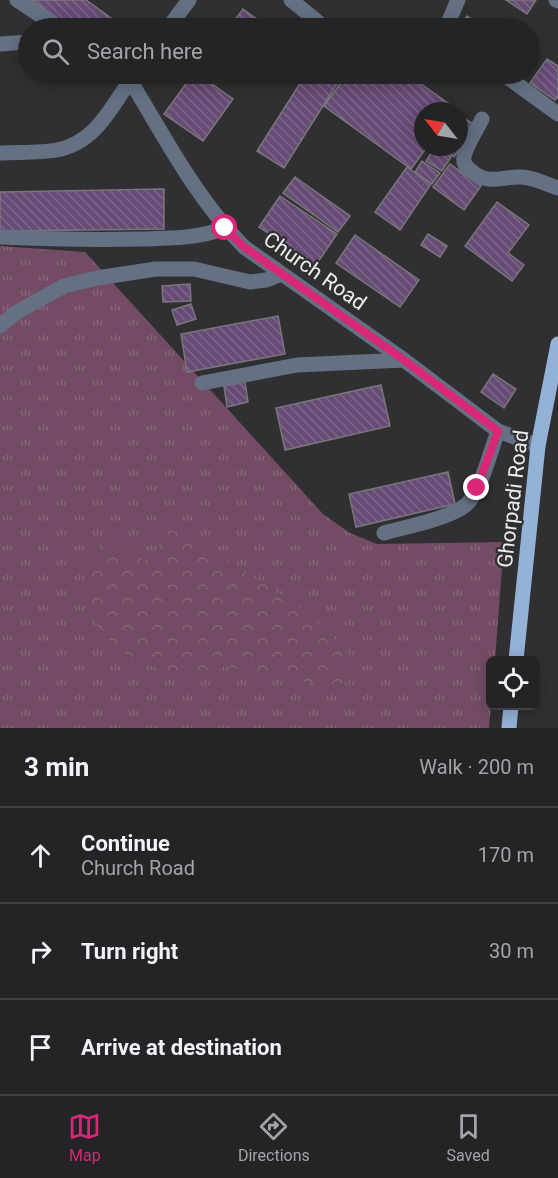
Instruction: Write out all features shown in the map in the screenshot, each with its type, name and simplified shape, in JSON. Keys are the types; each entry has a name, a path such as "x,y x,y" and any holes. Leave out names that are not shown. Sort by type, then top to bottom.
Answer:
{"main road":[{"name":"Ghorpadi Road","path":"516,656 538,446 553,401 558,344"},
{"path":"509,728 511,710"}],"lane":[{"path":"18,0 44,18"},
{"path":"176,18 189,0"},
{"path":"291,0 313,18"},
{"path":"450,18 458,0"},
{"path":"0,44 18,43"},
{"path":"0,153 56,150 80,142 96,130 124,84"},
{"name":"Church Road","path":"134,84 194,187 225,228 244,247 404,360 498,431 538,446"},
{"path":"517,84 558,114"},
{"path":"482,119 464,158 465,166 488,180 521,177 538,180 558,188"},
{"path":"0,237 92,240 160,238 209,234 225,228"},
{"path":"0,326 17,312 64,286 97,278 156,269 194,269 250,282 266,280 282,274"},
{"path":"202,383 297,365 404,360"},
{"path":"384,533 454,513 468,503 477,488 498,431"}],"green space":[{"path":"0,246 85,252 323,514 350,533 377,544 504,542 495,656 486,656 486,710 491,710 489,728 0,728"},
{"path":"165,530 177,532 221,556 301,608 332,636 349,656 347,681 329,689 293,679 225,666 199,683 132,659 98,630 87,583 93,556 98,546 109,539 149,561"}],"building":[{"path":"32,0 86,0 111,18 57,18"},
{"path":"506,0 536,0 527,14"},
{"path":"243,9 255,18 236,18"},
{"path":"547,59 558,66 558,97 555,100 531,84 540,84 540,69"},
{"path":"186,84 212,84 233,99 203,141 164,114"},
{"path":"300,84 337,84 284,168 257,151"},
{"path":"340,84 421,84 447,102 414,102 414,156 420,156 411,169 324,106"},
{"path":"468,121 476,126 468,137"},
{"path":"429,156 451,157 442,171 426,161"},
{"path":"422,161 440,173 432,184 415,172"},
{"path":"450,164 481,186 464,210 433,187"},
{"path":"407,167 431,184 400,230 375,212"},
{"path":"295,177 350,216 338,232 283,193"},
{"path":"164,189 164,229 0,231 0,192"},
{"path":"280,196 337,234 316,265 259,227"},
{"path":"497,202 529,225 508,253 524,265 512,281 465,246"},
{"path":"428,234 447,246 440,257 421,245"},
{"path":"355,235 419,280 400,307 336,263"},
{"path":"190,284 191,301 163,302 162,286"},
{"path":"191,304 196,319 177,325 172,310"},
{"path":"278,316 285,354 187,372 181,334"},
{"path":"493,374 516,389 504,408 481,392"},
{"path":"245,382 248,402 227,407 224,386"},
{"path":"381,385 390,426 285,450 276,408"},
{"path":"448,472 455,504 356,527 349,494"}],"route":[{"path":"225,228 244,247 404,360 498,431 477,488"}]}
